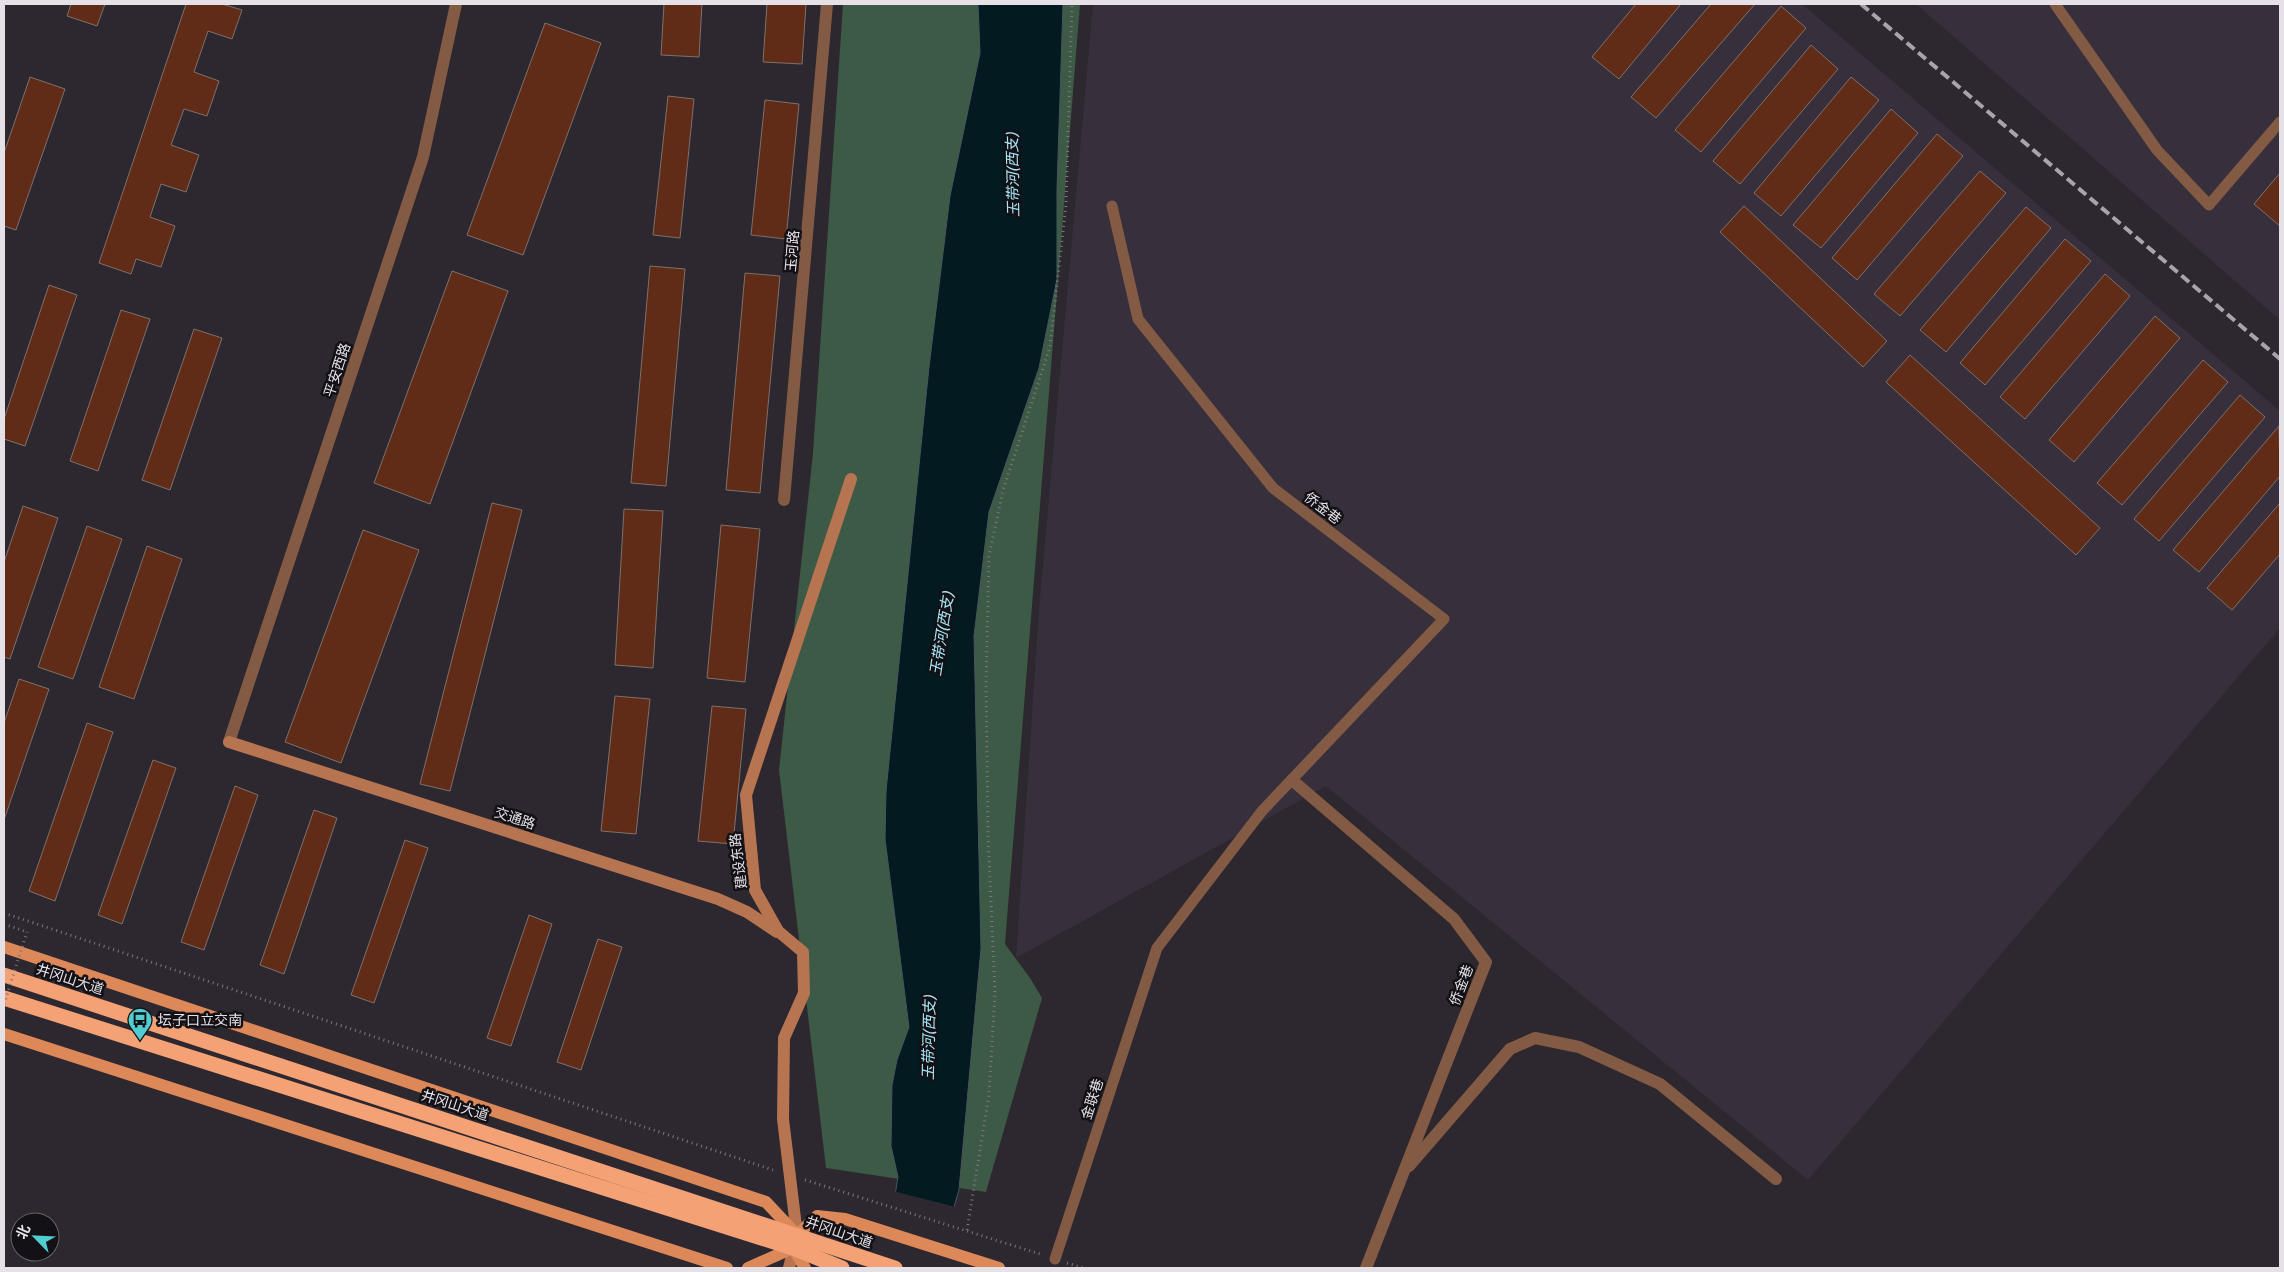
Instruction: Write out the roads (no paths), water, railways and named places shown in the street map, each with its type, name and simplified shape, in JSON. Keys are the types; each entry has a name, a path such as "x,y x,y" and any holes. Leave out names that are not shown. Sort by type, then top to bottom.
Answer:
{"highway":[{"name":"井冈山大道","path":"4,975 795,1242 842,1268"},
{"name":"井冈山大道","path":"4,998 795,1242 864,1258 895,1268"}],"main road":[{"path":"4,947 766,1202 795,1242 805,1268"},
{"path":"4,1034 728,1268"},
{"path":"748,1268 795,1242 817,1216 845,1219 999,1268"}],"street":[{"name":"平安西路","path":"229,742 423,157 456,4"},
{"name":"玉河路","path":"784,500 827,4"},
{"name":"建设东路","path":"789,1268 795,1242 790,1175 783,1119 784,1038 804,993 803,952 778,932 755,890 746,795 851,479"},
{"name":"交通路","path":"229,742 718,900 747,912 786,938"},
{"name":"侨金巷","path":"1292,780 1454,919 1486,962 1366,1268"},
{"path":"1403,1174 1510,1049 1535,1038 1579,1047 1660,1084 1776,1178"}],"lane":[{"path":"2055,4 2157,150 2209,204 2280,122"},
{"name":"侨金巷","path":"1112,206 1138,319 1267,481 1273,488 1444,619 1262,811 1157,948"},
{"name":"金联巷","path":"1055,1259 1157,948"}],"water":[{"name":"玉带河(西支)","path":"978,4 1063,4 1057,189 1057,279 1039,368 989,512 974,636 981,948 959,1190 936,1268 883,1268 898,1177 891,1146 892,1085 897,1060 909,1027 885,839 886,791 929,367 950,196 980,53"}],"railway":[{"path":"1861,4 2280,359"}],"place":[{"name":"坛子口立交南","path":"140,1041"}]}
